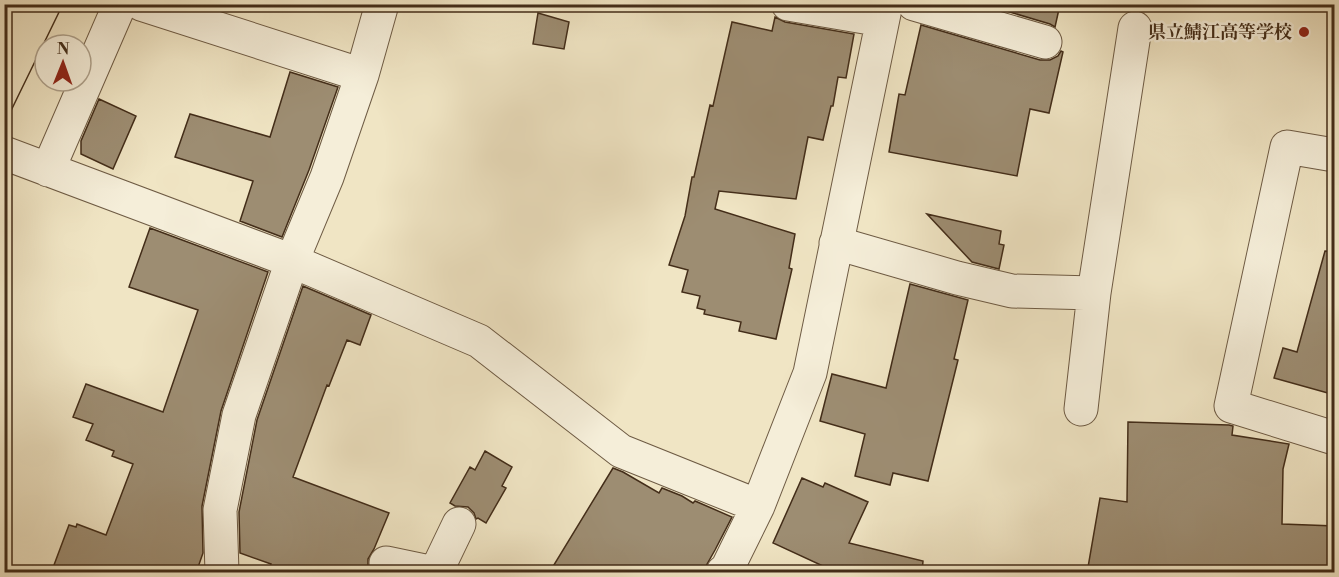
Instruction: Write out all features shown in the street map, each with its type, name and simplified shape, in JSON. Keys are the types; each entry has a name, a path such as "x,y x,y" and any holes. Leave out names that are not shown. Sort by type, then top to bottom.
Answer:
{"street":[{"path":"48,170 120,4"},
{"path":"141,4 362,75"},
{"path":"222,573 220,510 239,415 292,261 327,177 362,75 382,4"},
{"path":"727,571 758,506 810,373 884,12 788,4"},
{"path":"914,4 1045,42"},
{"path":"1081,409 1094,293 1135,28"},
{"path":"1335,155 1287,147 1231,406 1335,438"},
{"path":"10,156 292,261 479,341 621,451 758,506"},
{"path":"836,243 957,278 1012,291 1094,293"},
{"path":"436,573 459,524"},
{"path":"386,562 429,573"}],"building":[{"path":"983,4 1035,4 1059,9 1055,27"},
{"path":"538,13 569,22 564,49 533,44"},
{"path":"775,17 785,22 854,34 846,78 838,77 833,106 831,106 823,140 808,137 796,199 719,191 715,209 795,234 789,268 792,269 776,339 739,331 741,322 704,314 705,310 697,308 700,296 682,292 688,270 669,265 685,216 692,177 694,177 710,105 713,106 732,22 772,31"},
{"path":"921,25 1040,60 1050,60 1058,56 1061,51 1063,52 1049,113 1030,109 1017,176 889,152 899,94 905,95"},
{"path":"290,72 338,87 309,170 282,237 240,221 253,181 175,157 190,114 270,137"},
{"path":"99,99 136,116 113,169 81,154 81,141"},
{"path":"927,214 1001,231 999,244 1004,245 999,269 972,262"},
{"path":"150,228 268,272 221,411 202,506 203,553 196,573 51,573 69,525 76,527 77,524 106,535 133,464 112,456 114,451 86,440 93,424 73,417 86,384 163,412 198,310 129,287"},
{"path":"1325,251 1335,252 1335,395 1274,378 1283,348 1297,352"},
{"path":"910,284 968,300 954,359 958,360 928,481 893,473 890,485 855,476 865,434 820,421 832,374 886,388"},
{"path":"303,286 371,315 360,345 347,340 329,386 327,385 293,477 389,513 368,559 365,573 267,573 271,564 240,553 239,512 257,420"},
{"path":"1128,422 1229,425 1233,426 1232,435 1289,444 1283,469 1282,524 1335,526 1335,573 1087,573 1100,498 1127,502"},
{"path":"485,451 512,467 502,486 506,488 486,523 476,519 468,507 455,506 450,503 470,467 475,470"},
{"path":"613,468 659,493 662,488 693,503 695,501 732,517 702,573 549,573"},
{"path":"802,478 823,487 825,483 868,502 849,543 923,561 922,573 838,573 773,543"}],"tram line":[{"path":"4,125 63,4"}],"place":[{"name":"県立鯖江高等学校","path":"1304,32"}]}
